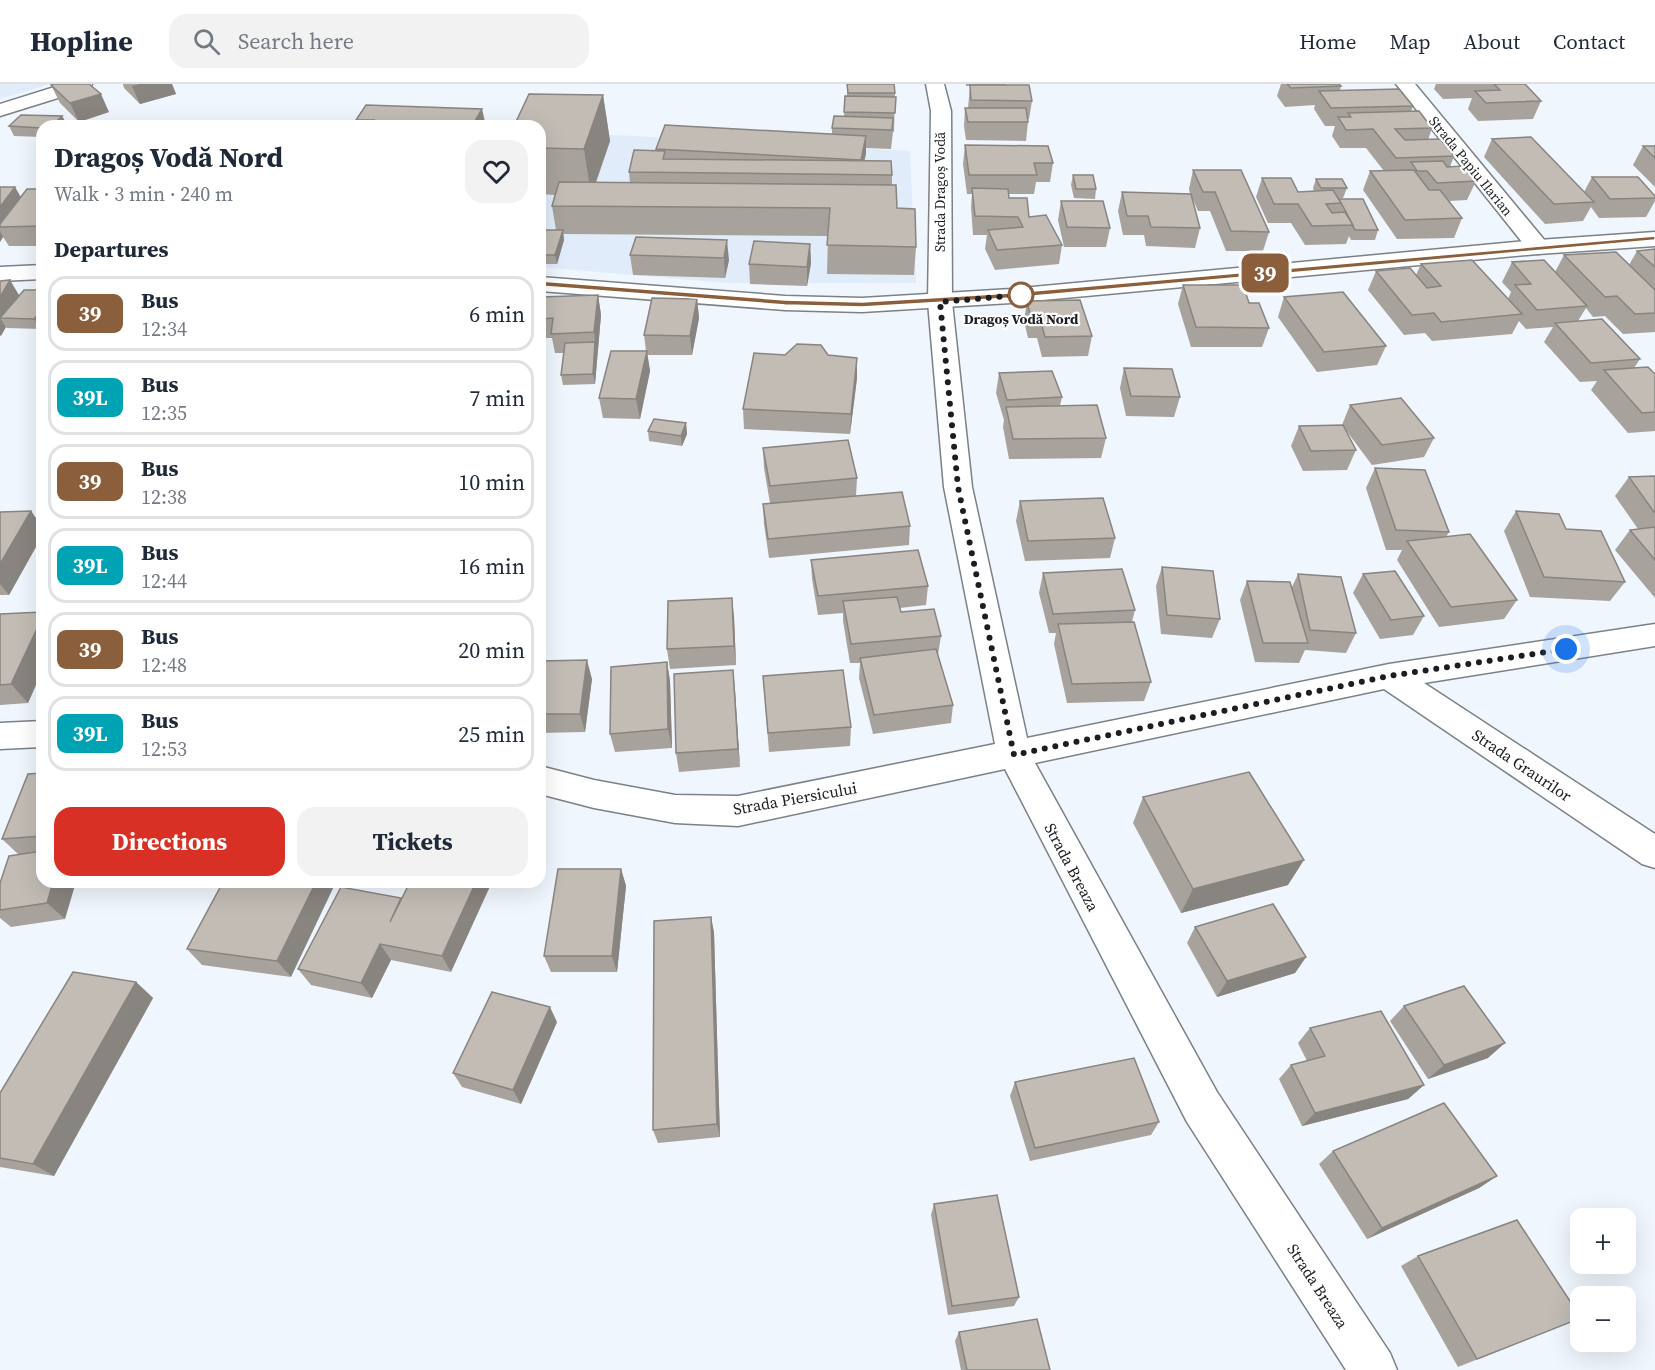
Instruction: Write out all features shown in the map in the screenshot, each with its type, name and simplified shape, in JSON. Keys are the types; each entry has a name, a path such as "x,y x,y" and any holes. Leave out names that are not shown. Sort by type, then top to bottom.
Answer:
{"street":[{"path":"0,110 83,84"},
{"name":"Strada Dragoș Vodă","path":"935,84 940,111 940,302"},
{"name":"Strada Papiu Ilarian","path":"1405,84 1538,248"},
{"path":"546,284 785,303 862,305 940,302 1655,239"},
{"path":"0,274 36,272"},
{"name":"Strada Breaza","path":"940,302 958,487 1014,755 1202,1107 1373,1370"},
{"name":"Strada Piersicului","path":"546,782 594,794 675,809 738,811 1389,676 1655,635"},
{"name":"Strada Graurilor","path":"1389,676 1655,853"},
{"path":"0,736 36,734"}],"shaded area":[{"path":"0,84 50,84 0,99"},
{"path":"546,131 910,151 916,283 727,283 546,268"}],"building":[{"path":"89,84 101,94 70,103 51,85"},
{"path":"847,84 894,84 895,93 848,93"},
{"path":"1287,84 1339,84 1341,86 1291,88"},
{"path":"1494,84 1525,84 1541,101 1486,103 1475,91 1500,90"},
{"path":"970,85 1029,85 1032,101 971,100"},
{"path":"1399,89 1413,106 1331,108 1319,91"},
{"path":"529,94 603,95 584,149 546,148 546,120 517,120"},
{"path":"845,96 896,97 895,113 844,112"},
{"path":"366,105 482,109 476,120 356,120"},
{"path":"965,108 1026,108 1028,122 968,122"},
{"path":"1419,111 1432,128 1395,129 1405,140 1440,139 1454,156 1396,158 1373,129 1346,130 1338,117 1351,117 1348,113"},
{"path":"21,115 62,116 58,120 36,120 36,128 9,126"},
{"path":"834,116 893,118 892,130 832,128"},
{"path":"665,125 866,136 861,160 656,149"},
{"path":"1531,137 1594,202 1554,204 1492,139"},
{"path":"965,145 1048,146 1053,163 1034,163 1037,175 969,175"},
{"path":"1643,146 1655,146 1655,158"},
{"path":"634,150 665,151 663,159 891,161 892,175 629,172"},
{"path":"1443,161 1447,167 1463,166 1476,181 1437,183 1427,171 1417,171 1411,162"},
{"path":"1193,170 1241,170 1269,232 1231,231 1215,192 1203,192"},
{"path":"1414,170 1429,190 1440,190 1462,218 1405,220 1370,171"},
{"path":"1073,175 1093,175 1096,189 1076,189"},
{"path":"1592,177 1638,177 1655,198 1610,199"},
{"path":"1262,178 1291,178 1298,192 1333,190 1341,203 1326,204 1332,213 1345,212 1353,225 1312,226 1298,204 1274,204"},
{"path":"1316,179 1342,179 1347,188 1321,188"},
{"path":"559,182 896,185 897,208 915,209 916,247 827,245 830,208 552,206"},
{"path":"0,187 15,187 0,207"},
{"path":"972,188 1008,189 1009,198 1027,198 1029,217 1046,215 1062,245 997,250 988,230 1023,227 1018,217 975,216"},
{"path":"27,189 36,189 36,226 0,227"},
{"path":"1122,192 1191,194 1200,228 1151,227 1148,216 1127,216"},
{"path":"1339,199 1363,199 1378,230 1355,230"},
{"path":"1061,201 1103,201 1110,228 1067,227"},
{"path":"546,230 563,230 555,255 546,255"},
{"path":"636,237 727,240 724,258 630,255"},
{"path":"754,241 810,244 807,267 749,264"},
{"path":"1655,249 1655,267 1637,251"},
{"path":"1616,252 1655,290 1655,313 1635,314 1617,296 1605,297 1564,255"},
{"path":"1472,260 1522,314 1441,322 1434,313 1412,315 1376,271 1410,268 1427,288 1441,286 1421,264"},
{"path":"1544,260 1587,306 1537,310 1515,285 1531,284 1512,262"},
{"path":"10,280 0,297 0,281"},
{"path":"1183,285 1243,285 1249,303 1259,303 1269,328 1196,327"},
{"path":"24,290 36,290 36,316 34,319 0,318"},
{"path":"1343,292 1386,346 1324,352 1284,297"},
{"path":"598,295 594,332 551,334 553,318 546,319 546,297"},
{"path":"652,298 697,299 690,336 644,335"},
{"path":"1080,300 1092,336 1045,337 1040,319 1031,319 1027,301"},
{"path":"1602,319 1640,359 1591,363 1555,323"},
{"path":"595,342 593,374 561,375 565,343"},
{"path":"797,344 821,345 828,355 857,358 851,414 743,409 754,353 785,355"},
{"path":"611,351 647,351 636,399 599,398"},
{"path":"1648,367 1655,374 1655,412 1642,413 1604,370"},
{"path":"1124,368 1172,369 1180,397 1131,396"},
{"path":"1052,371 1062,397 1007,400 999,373"},
{"path":"1401,398 1434,438 1382,445 1350,405"},
{"path":"1097,405 1106,438 1013,439 1006,407"},
{"path":"654,419 686,423 681,436 648,431"},
{"path":"1343,425 1356,450 1311,451 1299,426"},
{"path":"848,440 857,478 770,486 763,448"},
{"path":"1375,468 1425,470 1449,532 1396,530"},
{"path":"1655,476 1655,512 1654,512 1629,477"},
{"path":"902,492 910,526 768,539 763,504"},
{"path":"1103,498 1115,538 1028,541 1020,501"},
{"path":"31,511 0,564 0,512"},
{"path":"1516,511 1559,514 1566,529 1601,531 1625,582 1544,577"},
{"path":"1655,527 1655,560 1630,530"},
{"path":"1470,534 1517,600 1451,607 1407,541"},
{"path":"918,550 928,586 818,596 811,560"},
{"path":"1162,567 1213,571 1220,619 1167,615"},
{"path":"1122,569 1135,610 1053,614 1043,573"},
{"path":"1395,571 1424,616 1391,620 1363,574"},
{"path":"1298,574 1341,577 1356,633 1310,630"},
{"path":"1247,581 1290,582 1308,643 1263,643"},
{"path":"897,597 901,612 934,609 941,636 851,644 843,601"},
{"path":"732,598 734,646 667,649 668,601"},
{"path":"36,612 36,631 11,684 0,685 0,614"},
{"path":"1134,622 1151,682 1072,684 1058,624"},
{"path":"936,649 953,705 874,715 860,658"},
{"path":"587,660 580,714 546,714 546,661"},
{"path":"667,662 668,729 610,734 611,667"},
{"path":"733,670 738,749 676,753 674,674"},
{"path":"843,670 851,727 768,733 763,676"},
{"path":"1249,772 1304,860 1193,889 1143,797"},
{"path":"36,773 36,836 2,839 28,774"},
{"path":"36,852 36,888 51,888 47,903 0,910 0,883 9,856"},
{"path":"558,869 621,869 612,956 544,956"},
{"path":"220,888 313,888 277,961 187,949"},
{"path":"340,888 401,898 390,922 407,888 473,888 442,956 380,944 361,983 298,969"},
{"path":"1273,904 1306,957 1227,981 1195,927"},
{"path":"711,917 717,1124 653,1130 654,921"},
{"path":"73,972 136,982 33,1164 0,1158 0,1093"},
{"path":"1464,986 1505,1043 1444,1065 1404,1006"},
{"path":"492,992 550,1007 513,1090 453,1073"},
{"path":"1381,1011 1424,1085 1315,1113 1291,1065 1325,1056 1310,1028"},
{"path":"1134,1058 1159,1122 1035,1148 1015,1082"},
{"path":"1444,1103 1497,1176 1382,1228 1333,1151"},
{"path":"997,1195 1019,1297 952,1306 934,1204"},
{"path":"1517,1220 1570,1301 1570,1322 1477,1359 1418,1256"},
{"path":"1037,1319 1050,1370 967,1370 959,1332"}],"bus line":[{"name":"39","path":"546,284 785,303 862,305 940,302 1655,239"}],"place":[{"name":"Dragoș Vodă Nord","path":"1021,295"}],"route":[{"path":"1021,295 940,302 958,487 1014,755 1389,676 1566,649"}]}
